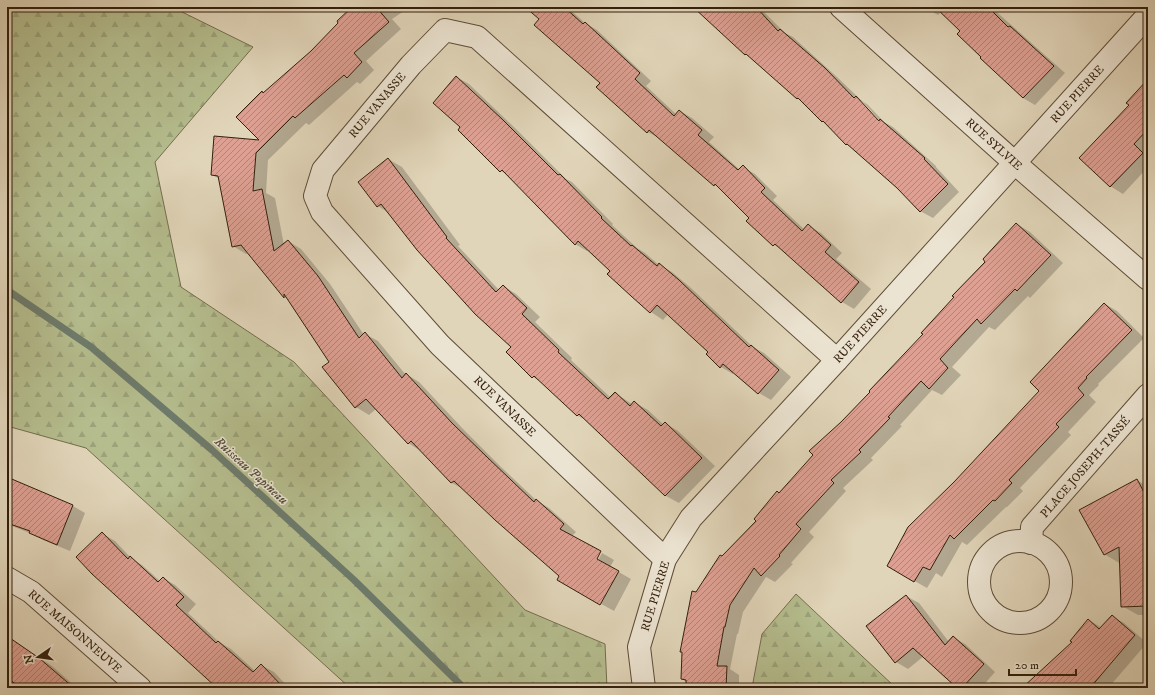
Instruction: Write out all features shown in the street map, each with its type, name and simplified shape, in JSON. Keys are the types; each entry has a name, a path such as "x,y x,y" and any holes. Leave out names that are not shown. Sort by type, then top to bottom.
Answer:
{"street":[{"name":"RUE SYLVIE","path":"841,7 1015,163 1148,278"},
{"name":"RUE PIERRE","path":"644,688 640,647 665,559 691,518 837,360 1148,15"},
{"name":"RUE VANASSE","path":"665,559 440,345 322,212 315,196 323,170 411,65 445,30 477,37 837,360"},
{"name":"PLACE JOSEPH-TASSÉ","path":"1031,543 1032,527 1148,394"},
{"name":"RUE MAISONNEUVE","path":"7,578 31,592 140,688"}],"green space":[{"path":"7,7 172,7 253,47 155,162 181,287 294,362 525,610 605,644 607,688 350,688 86,448 7,426"},
{"path":"796,594 896,688 752,688 762,634"}],"building":[{"path":"352,7 376,7 389,22 354,53 362,62 347,78 344,75 295,118 293,116 256,153 253,191 262,189 274,251 288,240 318,276 359,338 365,332 402,378 406,373 452,423 534,502 536,499 564,524 560,529 601,551 597,559 619,571 600,605 557,580 559,576 495,520 454,481 451,483 411,441 408,444 366,399 355,408 322,367 329,362 284,294 284,298 241,245 232,247 218,176 211,175 214,136 259,140 236,117 262,91 263,93 311,51 338,23 337,21"},
{"path":"525,7 564,7 583,24 585,22 640,73 635,79 674,116 679,110 702,130 698,135 738,170 743,165 765,188 761,192 802,231 808,224 831,245 825,252 859,282 841,303 775,244 773,246 746,221 749,218 715,184 714,186 649,130 647,133 596,87 600,83 534,25 539,19"},
{"path":"693,7 756,7 778,31 780,29 825,68 854,98 856,96 879,121 880,119 925,158 924,159 948,184 920,212 897,188 847,144 846,145 798,98 797,99 746,54 745,55"},
{"path":"935,7 988,7 1008,27 1010,26 1054,66 1023,98 980,58 981,57 957,34 960,31"},
{"path":"456,76 558,175 560,174 602,217 601,218 631,246 632,245 657,266 659,263 679,280 749,347 751,345 779,370 758,394 723,364 720,368 706,354 708,352 657,305 650,313 607,274 610,271 578,241 575,245 502,170 500,172 458,130 460,127 433,103"},
{"path":"1148,79 1148,129 1134,144 1143,153 1110,187 1079,158 1129,105 1126,103"},
{"path":"388,158 447,237 446,238 496,292 503,285 527,308 522,314 559,350 558,352 608,399 615,392 630,406 634,401 661,426 665,422 702,458 665,496 579,414 577,416 534,376 532,378 506,352 511,347 475,314 417,250 381,204 377,207 358,182"},
{"path":"1016,223 1051,255 1017,291 1015,289 981,324 977,319 940,359 948,368 929,389 921,381 888,417 890,418 859,450 861,452 831,480 834,483 796,524 801,529 779,555 780,556 761,576 754,568 730,605 724,627 717,666 727,666 726,688 686,688 686,680 681,679 682,652 680,652 692,591 696,592 720,555 722,556 756,521 754,519 777,491 779,493 813,455 809,451 841,422 923,334 921,333 954,297 952,296 985,262 983,259"},
{"path":"1104,303 1132,330 1086,377 1087,378 1078,388 1084,395 1056,424 1059,427 1009,480 1012,483 995,501 993,500 954,539 950,535 930,570 923,567 914,582 887,566 908,527 954,482 1039,391 1030,382"},
{"path":"7,477 73,505 57,545 29,533 30,531 7,523"},
{"path":"1137,479 1148,500 1148,606 1121,607 1119,547 1104,555 1079,510"},
{"path":"102,532 128,559 130,556 158,582 163,577 184,597 176,605 216,643 218,641 253,672 261,664 284,688 217,688 92,574 76,557"},
{"path":"906,595 945,645 953,636 984,664 962,688 957,688 913,648 895,663 866,626"},
{"path":"1112,615 1135,635 1090,688 1022,688 1072,642 1070,641 1088,619 1099,629"},
{"path":"7,636 39,658 74,688 20,688 7,677"}],"waterway":[{"name":"Ruisseau Papineau","path":"7,290 91,347 212,450 354,580 464,688"}]}
